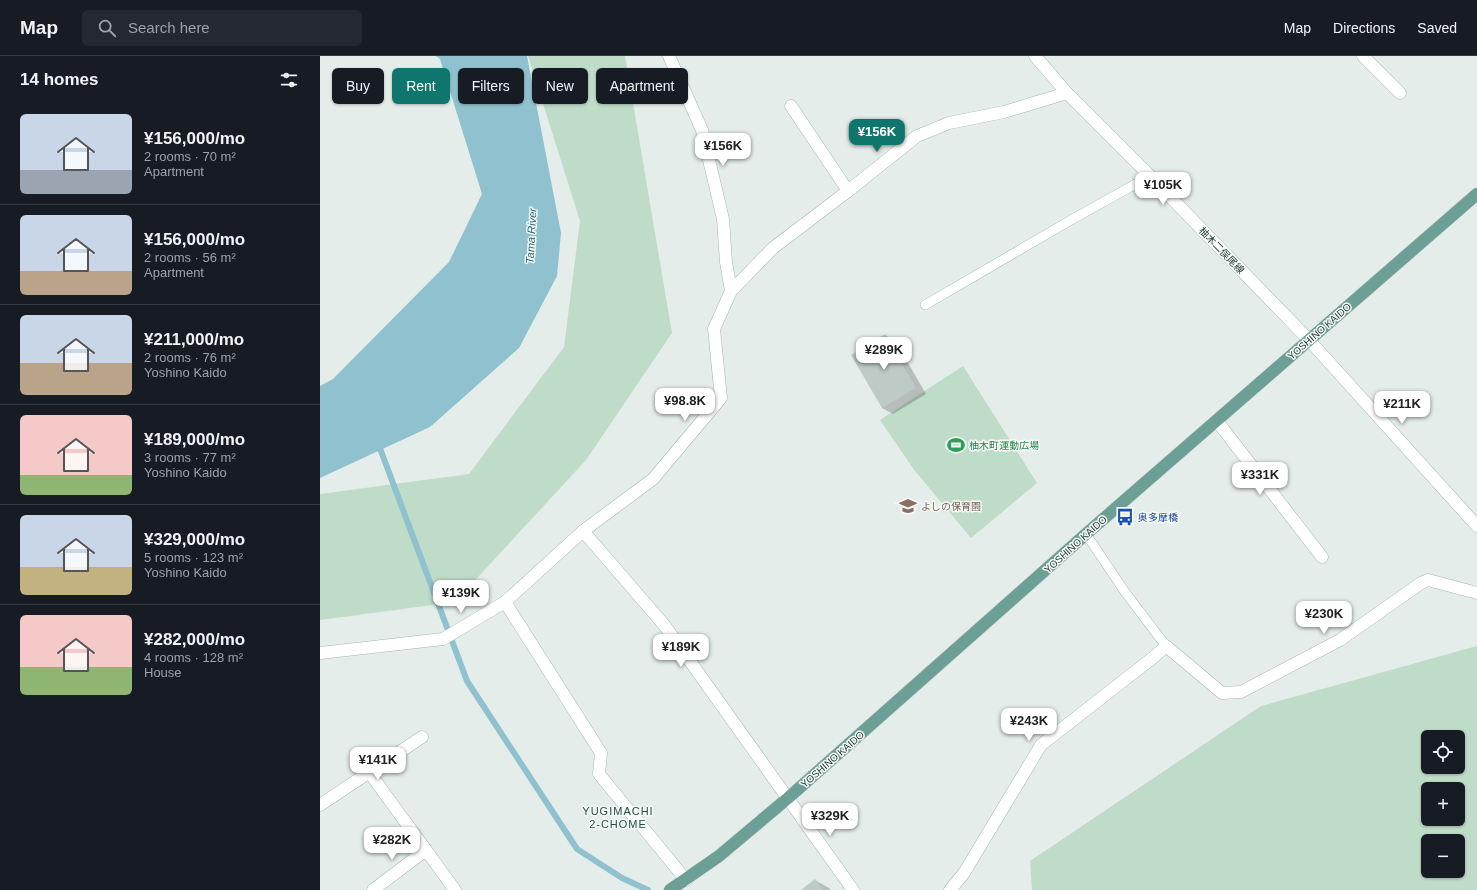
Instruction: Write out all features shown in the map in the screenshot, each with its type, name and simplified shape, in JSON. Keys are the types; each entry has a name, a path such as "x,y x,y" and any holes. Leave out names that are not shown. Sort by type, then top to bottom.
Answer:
{"main road":[{"name":"YOSHINO KAIDO","path":"670,890 719,856 788,798 1086,534 1477,194"}],"street":[{"path":"669,56 702,130 722,219 726,262 731,291"},
{"name":"柚木二俣尾線","path":"1035,56 1067,93 1150,176 1309,340 1477,526"},
{"path":"1363,56 1400,93"},
{"path":"320,653 443,639 505,602 583,531 653,479 721,398 714,329 731,291 773,248 917,136 949,123 1004,112 1067,93"},
{"path":"791,106 848,191"},
{"path":"1217,421 1322,557"},
{"path":"583,531 665,626 853,890"},
{"path":"950,890 964,874 1042,745 1166,646 1222,693 1241,692 1340,640 1421,583 1428,580 1477,593"},
{"path":"505,602 601,753 599,774 686,880"},
{"path":"320,805 422,737"},
{"path":"369,772 455,890"},
{"path":"373,890 426,850"}],"lane":[{"path":"925,305 1150,176"},
{"path":"1086,534 1125,592 1166,646"}],"green space":[{"path":"528,56 625,56 627,68 596,68 596,104 633,104 672,333 586,460 455,602 320,620 320,494 469,474 564,347 580,221 543,104 588,104 588,68 532,69"},
{"name":"柚木町運動広場","path":"963,366 1037,483 971,538 915,471 880,420"},
{"path":"1477,646 1477,890 1032,890 1030,861 1261,706"}],"water":[{"name":"Tama River","path":"436,56 527,56 532,82 532,104 536,104 561,233 557,276 519,348 430,427 320,478 320,386 333,379 449,262 482,194 450,91 450,68 443,68 440,59"}],"building":[{"path":"885,334 916,388 882,408 851,355"},
{"path":"815,879 823,890 801,890"}],"waterway":[{"path":"378,443 467,681 577,849 622,878 648,890"}],"place":[{"name":"柚木町運動広場","path":"956,445"},
{"name":"よしの保育園","path":"908,506"},
{"name":"奥多摩橋","path":"1125,517"}],"district":[{"name":"YUGIMACHI 2-CHOME","path":"618,817"}]}
